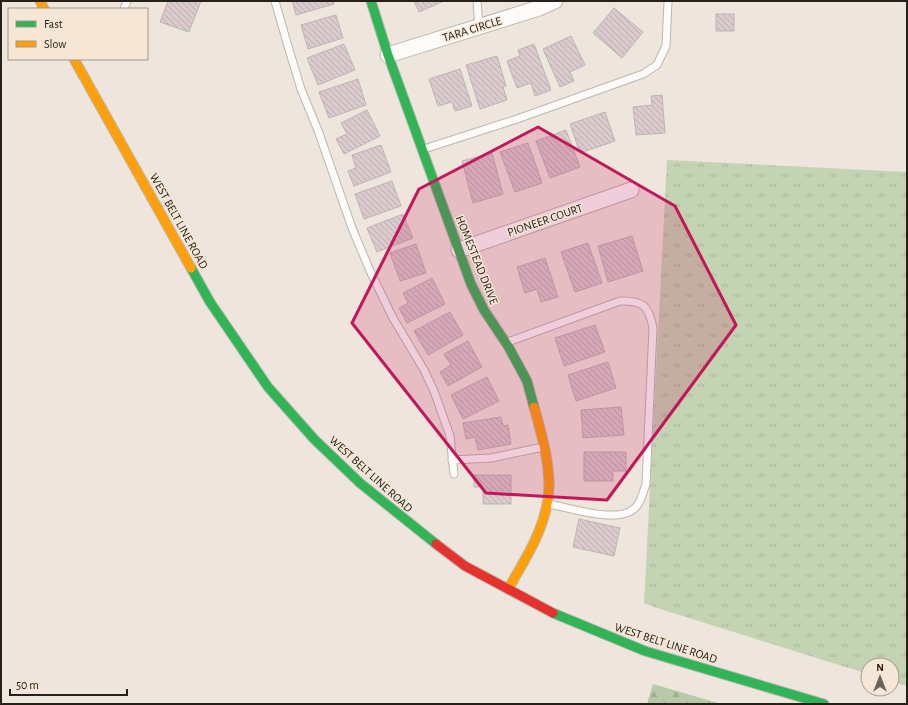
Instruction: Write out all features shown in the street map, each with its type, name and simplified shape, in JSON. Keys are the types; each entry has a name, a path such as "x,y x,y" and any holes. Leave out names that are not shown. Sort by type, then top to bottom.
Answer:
{"main road":[{"name":"HOMESTEAD DRIVE","path":"371,1 388,55 471,284 484,310 506,343 526,381 546,447 549,483 546,514 531,549 508,589"},
{"name":"WEST BELT LINE ROAD","path":"75,60 210,302 268,387 314,439 360,483 418,531 465,566 551,612 645,651 824,704"}],"street":[{"name":"TARA CIRCLE","path":"388,55 539,8 556,1"},
{"name":"PIONEER COURT","path":"459,250 631,190"}],"lane":[{"path":"275,1 301,89 319,133 352,228 371,273 393,318 424,370 434,391 450,436 454,474"},
{"path":"477,1 479,27"},
{"path":"422,150 517,119 643,74 657,65 666,46 668,1"},
{"path":"506,343 620,301 638,302 646,307 650,314 653,328 646,484 642,499 635,508 625,514 607,516 547,504"},
{"path":"452,460 491,458 546,447"}],"highlighted area":[{"path":"538,127 675,206 736,325 607,500 486,493 352,323 419,189"}],"green space":[{"path":"667,160 907,172 907,686 900,684 900,657 860,657 860,672 644,603"},
{"path":"653,684 721,704 647,704"}],"building":[{"path":"168,1 201,1 189,32 160,22"},
{"path":"292,1 333,1 334,4 296,15"},
{"path":"414,1 444,1 419,12"},
{"path":"614,8 643,32 622,58 593,33"},
{"path":"716,14 734,14 734,31 716,31"},
{"path":"336,15 343,38 308,49 301,25"},
{"path":"571,36 585,65 570,72 574,81 560,87 543,49"},
{"path":"344,44 355,70 318,85 307,58"},
{"path":"534,44 551,90 535,96 531,83 517,88 507,61 520,56 518,50"},
{"path":"497,56 506,86 503,87 507,100 480,109 466,65"},
{"path":"460,69 472,106 455,111 452,102 438,106 429,79"},
{"path":"358,79 366,105 329,118 319,92"},
{"path":"662,95 665,133 636,135 633,107 652,105 651,96"},
{"path":"367,110 380,136 344,154 336,139 347,134 341,123"},
{"path":"605,112 615,141 580,153 570,124"},
{"path":"566,130 580,167 550,178 536,141"},
{"path":"528,143 542,183 515,192 500,152"},
{"path":"381,145 391,172 354,186 348,171 356,168 352,155"},
{"path":"492,153 503,194 473,203 462,161"},
{"path":"392,181 401,206 364,219 355,194"},
{"path":"403,214 413,238 377,252 367,228"},
{"path":"632,236 643,271 608,282 598,246"},
{"path":"588,243 602,283 575,292 561,252"},
{"path":"416,244 426,273 400,281 390,253"},
{"path":"545,258 558,297 541,302 537,289 525,293 517,267"},
{"path":"432,278 445,304 407,323 399,308 408,303 403,293"},
{"path":"450,312 463,335 428,355 414,331"},
{"path":"595,325 605,352 564,366 555,338"},
{"path":"468,341 482,367 448,386 440,372 451,365 444,354"},
{"path":"608,362 616,388 576,401 568,375"},
{"path":"487,377 499,401 463,419 451,395"},
{"path":"621,407 624,435 583,438 581,410"},
{"path":"501,417 503,426 508,425 511,444 478,450 475,437 466,439 463,423"},
{"path":"584,452 626,452 626,471 613,471 613,481 584,481"},
{"path":"474,475 511,475 511,504 483,504 483,487 474,487"},
{"path":"579,519 620,528 614,556 573,547"}],"traffic: fast":[{"path":"371,1 388,55 471,284 484,310 508,346 527,381 534,407"},
{"path":"191,268 210,302 268,387 314,439 360,483 436,544"},
{"path":"553,613 645,651 824,704"}],"traffic: slow":[{"path":"40,1 44,8"},
{"path":"75,60 191,268"},
{"path":"508,589 530,551 546,511 549,482 546,453 534,407"}],"traffic: jam":[{"path":"436,544 465,566 553,613"}]}
